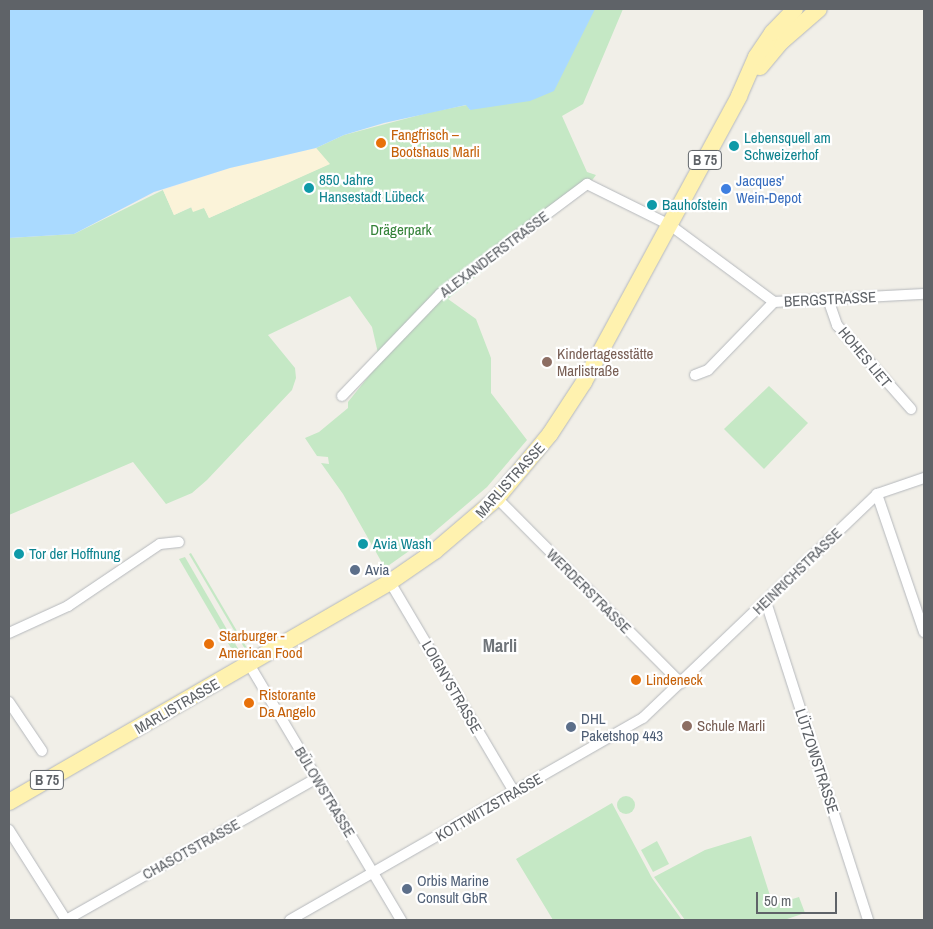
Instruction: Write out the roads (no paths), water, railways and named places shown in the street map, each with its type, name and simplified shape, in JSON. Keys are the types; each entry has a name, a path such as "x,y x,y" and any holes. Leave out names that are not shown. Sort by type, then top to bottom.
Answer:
{"main road":[{"name":"B 75","path":"776,37 794,9"},
{"name":"B 75","path":"776,37 819,9"},
{"name":"MARLISTRASSE","path":"9,802 390,582 435,551 497,498 550,434 584,382 739,96 776,37"}],"street":[{"name":"ALEXANDERSTRASSE","path":"342,396 440,294 587,184 670,225"},
{"name":"BERGSTRASSE","path":"670,225 774,302 924,294"},
{"name":"HOHES LIET","path":"828,299 837,324 911,408"},
{"path":"695,375 708,370 774,302"},
{"name":"HEINRICHSTRASSE","path":"681,683 877,494 924,478"},
{"path":"877,494 924,632"},
{"name":"WERDERSTRASSE","path":"497,498 681,683"},
{"path":"9,633 68,606 160,544 179,542"},
{"name":"LOIGNYSTRASSE","path":"390,582 514,792"},
{"name":"LÜTZOWSTRASSE","path":"766,602 868,920"},
{"name":"BÜLOWSTRASSE","path":"250,664 401,920"},
{"name":"KOTTWITZSTRASSE","path":"290,920 643,718 681,683"},
{"path":"9,702 42,751"},
{"name":"CHASOTSTRASSE","path":"66,920 317,778"},
{"path":"9,830 66,920"}],"water":[{"path":"9,9 595,9 554,91 530,101 470,110 466,105 384,123 344,135 316,148 230,168 154,192 74,234 9,238"}],"place":[{"name":"Fangfrisch – Bootshaus Marli","path":"381,143"},
{"name":"Lebensquell am Schweizerhof","path":"734,146"},
{"name":"850 Jahre Hansestadt Lübeck","path":"309,188"},
{"name":"Jacques' Wein-Depot","path":"726,189"},
{"name":"Bauhofstein","path":"652,205"},
{"name":"Kindertagesstätte Marlistraße","path":"547,362"},
{"name":"Avia Wash","path":"363,544"},
{"name":"Tor der Hoffnung","path":"19,554"},
{"name":"Avia","path":"355,570"},
{"name":"Starburger - American Food","path":"209,644"},
{"name":"Lindeneck","path":"636,680"},
{"name":"Ristorante Da Angelo","path":"249,703"},
{"name":"Schule Marli","path":"687,726"},
{"name":"DHL Paketshop 443","path":"571,727"},
{"name":"Orbis Marine Consult GbR","path":"407,889"}],"district":[{"name":"Marli","path":"500,646"}],"park label":[{"name":"Drägerpark","path":"401,230"}]}
